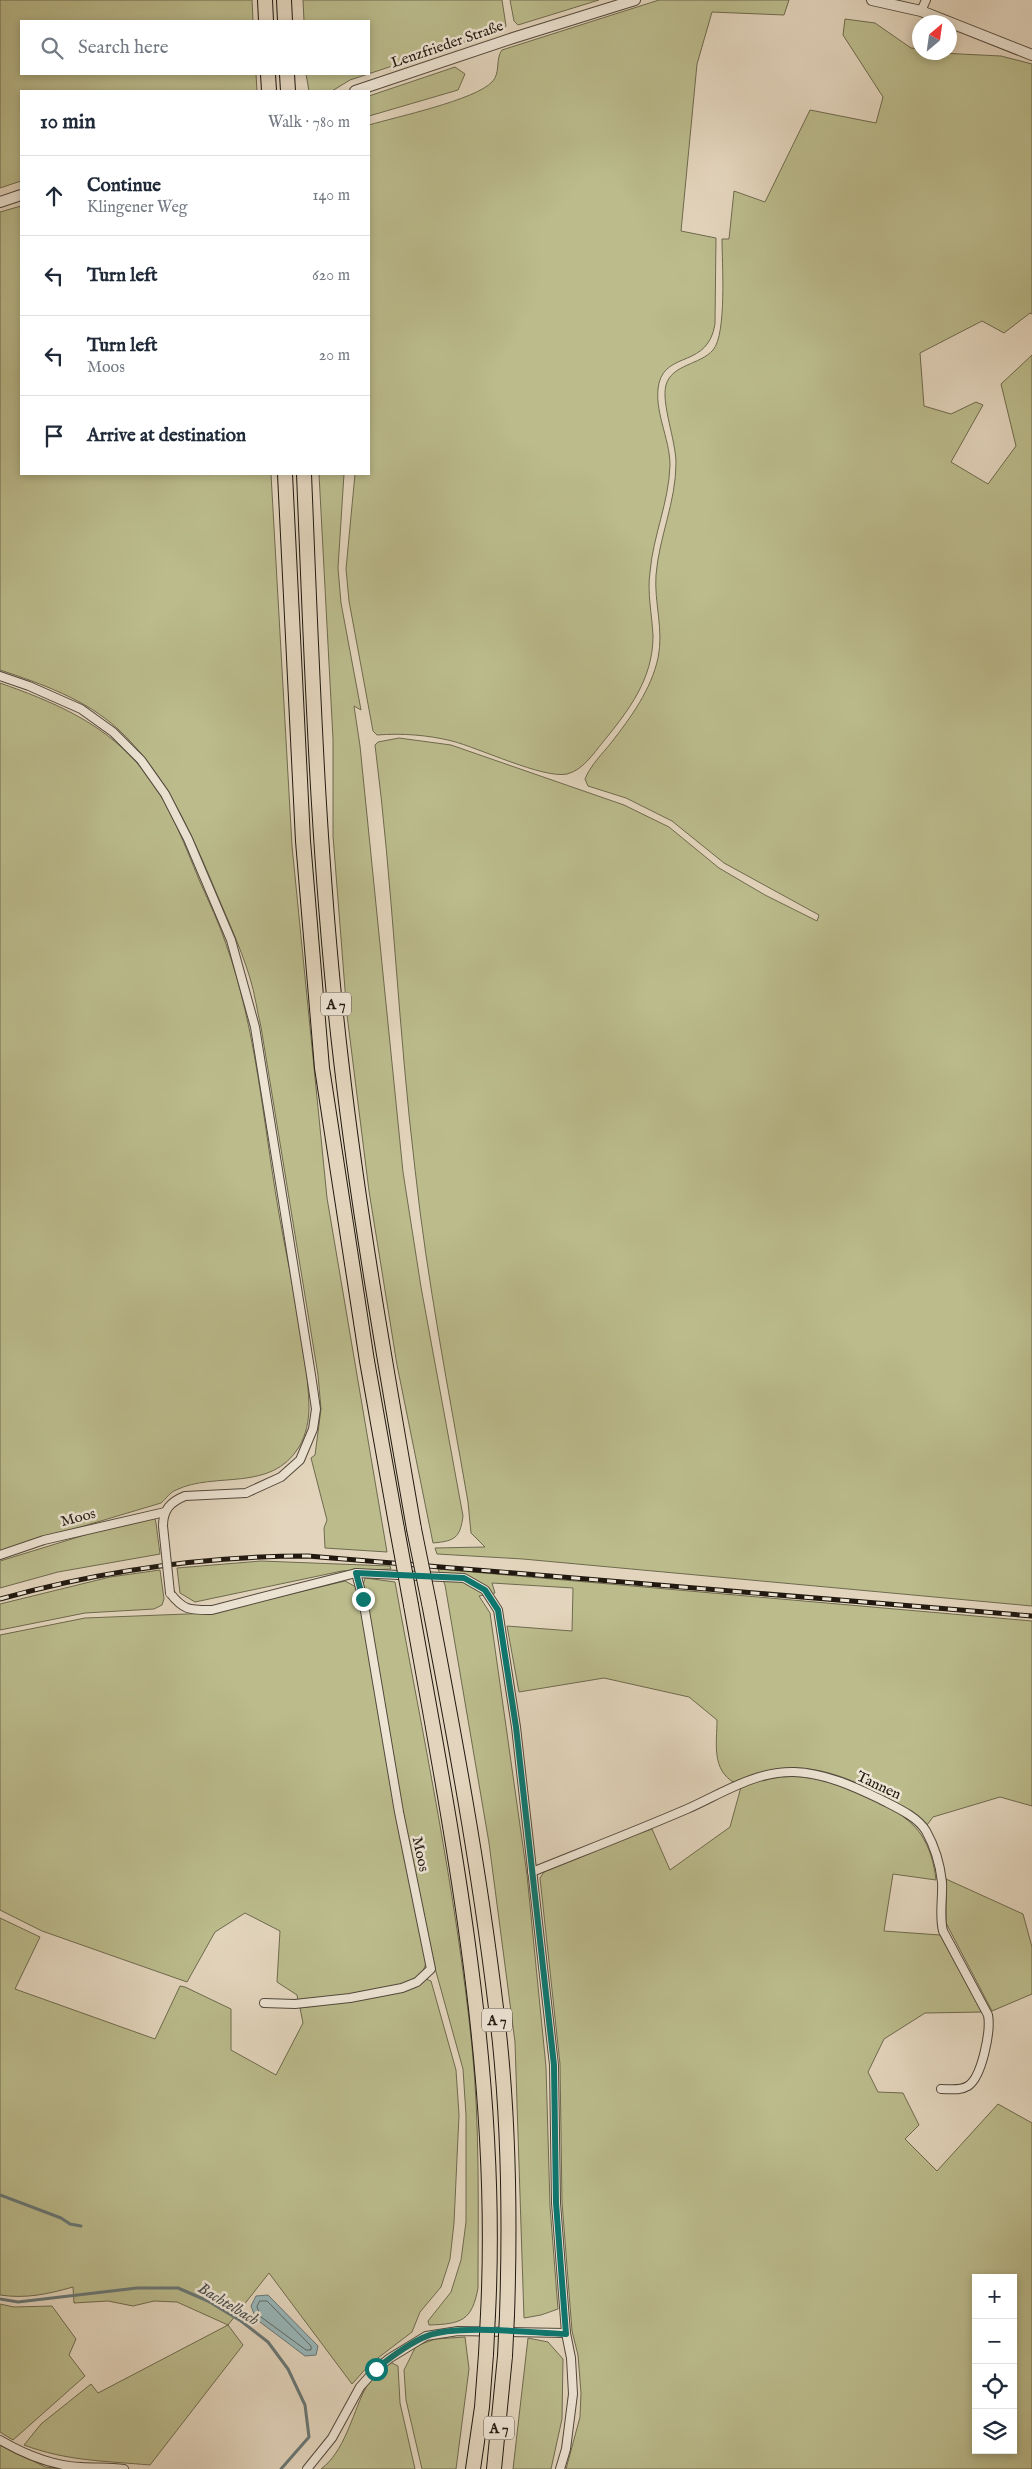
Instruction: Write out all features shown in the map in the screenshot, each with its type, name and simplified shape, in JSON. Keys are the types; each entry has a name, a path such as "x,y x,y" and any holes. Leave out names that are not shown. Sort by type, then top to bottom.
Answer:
{"highway":[{"path":"265,0 266,20"},
{"path":"284,0 285,20"},
{"path":"268,75 269,90"},
{"path":"287,75 288,90"},
{"name":"A 7","path":"285,475 302,832 322,1068 367,1360 454,1845 481,2046 487,2114 491,2219 486,2354 482,2407 473,2469"},
{"name":"A 7","path":"304,475 322,839 340,1057 362,1223 414,1529 472,1840 500,2045 508,2160 507,2315 494,2469"}],"street":[{"name":"Lenzfrieder Straße","path":"359,90 513,38 635,0"},
{"path":"872,0 920,11 1032,55"},
{"path":"920,11 926,0"},
{"path":"0,202 20,195"},
{"path":"0,676 29,686 81,709 113,732 141,760 164,794 195,856 231,940 255,1027 312,1375 316,1410 313,1429 300,1460 275,1481 246,1493 185,1496 176,1500 165,1512 163,1526 170,1593 178,1604 189,1610 212,1610 356,1573 464,1578 485,1590 498,1610 516,1727 554,2065 556,2203 566,2334 571,2358 573,2394 566,2450 560,2469"},
{"name":"Moos","path":"0,1555 44,1540 165,1512"},
{"name":"Moos","path":"264,2003 295,2004 350,1998 402,1988 417,1982 431,1970 399,1812 363,1599 356,1573"},
{"name":"Tannen","path":"532,1872 687,1808 746,1781 771,1774 793,1772 817,1774 867,1793 904,1811 925,1829 937,1856 942,1882 941,1923 943,1931 988,2015 990,2025 988,2041 972,2083 960,2090 941,2089"},
{"path":"307,2469 332,2438 360,2387 376,2369 426,2336 458,2331 566,2334"},
{"path":"0,2440 14,2448 47,2461 80,2467 124,2469"}],"green space":[{"path":"0,0 252,0 253,20 20,20 20,75 256,75 257,90 20,90 20,181 0,188"},
{"path":"303,0 502,0 506,26 504,29 370,74 370,20 304,20"},
{"path":"510,0 599,0 518,25 514,21"},
{"path":"659,0 789,0 784,15 712,12 697,64 681,231 716,238 715,324 711,338 704,347 696,354 670,366 663,373 659,383 658,403 670,465 667,492 654,545 649,580 653,636 649,666 638,693 622,718 587,761 578,769 567,774 543,772 528,768 452,741 434,737 396,734 377,735 373,731 349,601 346,569 355,475 370,475 370,125 453,101 483,89 495,78 502,50"},
{"path":"845,19 875,23 912,48 912,60 957,60 957,54 1001,56 1032,64 1032,314 1030,313 1004,333 982,321 920,353 924,406 951,414 976,402 983,405 951,462 988,484 1016,446 1001,384 1032,355 1032,1606 523,1559 437,1554 435,1548 485,1547 471,1533 468,1502 439,1336 420,1211 409,1116 375,745 378,742 399,738 451,745 624,805 669,827 719,868 765,895 817,921 819,915 724,863 672,821 626,798 588,786 585,779 593,765 633,713 655,670 660,648 656,575 660,547 673,492 676,463 665,402 666,385 674,373 707,355 713,350 717,342 722,314 722,239 729,239 734,191 765,202 810,110 876,123 883,97 843,35"},
{"path":"455,67 465,74 458,90 370,116 370,96"},
{"path":"306,75 365,75 350,80 334,90 309,90"},
{"path":"20,206 20,475 271,475 292,846 327,1198 387,1552 325,1548 324,1528 327,1520 311,1458 315,1455 321,1409 318,1375 261,1027 246,966 202,859 183,819 161,780 134,745 118,729 92,709 77,701 47,687 0,670 0,212"},
{"path":"319,475 344,475 338,568 341,603 361,710 354,706 360,746 403,1172 421,1287 463,1516 460,1529 455,1537 447,1541 433,1543 397,1365 369,1191 347,1015 333,836 333,739"},
{"path":"0,683 38,697 74,714 107,735 123,748 148,776 166,804 181,835 223,936 245,1008 258,1074 278,1208 301,1332 308,1382 309,1407 307,1428 299,1447 287,1461 273,1470 258,1476 242,1479 191,1485 174,1491 161,1503 0,1551"},
{"path":"137,1519 155,1519 156,1523 160,1554 58,1572 0,1588 0,1561"},
{"path":"261,1561 390,1566 391,1569 342,1571 195,1602 180,1593 177,1568"},
{"path":"438,1569 1032,1621 1032,1806 1000,1797 933,1817 927,1825 864,1786 812,1769 787,1769 735,1783 727,1778 719,1763 716,1747 717,1720 689,1697 604,1678 519,1692 507,1626 572,1631 573,1588 492,1583 495,1593 479,1596 490,1613 527,1875 546,2067 550,2206 558,2309 524,2318 515,2042 489,1843 445,1585"},
{"path":"160,1570 164,1599 162,1605 154,1609 85,1613 0,1630 0,1604 110,1577"},
{"path":"365,1578 395,1582 448,1872 472,2047 477,2137 478,2288 472,2308 468,2314 457,2322 440,2324 429,2325 428,2321 451,2292 461,2260 466,2222 466,2115 463,2069 435,1968 402,1811 363,1585"},
{"path":"345,1581 356,1587 360,1600 426,1963 419,1976 405,1984 392,1988 298,2001 297,1995 277,1982 280,1931 245,1913 215,1932 187,1982 42,1931 0,1910 0,1635 85,1618 212,1613"},
{"path":"793,1775 826,1781 844,1787 896,1811 920,1833 929,1850 936,1880 893,1874 884,1931 940,1935 982,2012 925,2013 884,2039 868,2072 878,2092 903,2093 919,2125 905,2139 937,2171 998,2104 1032,2123 1032,2469 566,2469 580,2417 581,2393 578,2355 572,2331 562,2202 560,2064 540,1878 544,1872 606,1845 652,1829 670,1870 730,1827 741,1787 770,1777"},
{"path":"946,1879 1023,1914 1032,1947 1032,1994 992,2011 946,1923"},
{"path":"0,1918 40,1937 15,1989 155,2039 180,1986 185,1987 231,2009 231,2050 276,2075 303,2023 300,2008 350,2001 419,1984 426,1979 431,1981 456,2070 459,2115 454,2223 450,2259 441,2287 420,2312 412,2332 370,2364 352,2384 269,2273 228,2325 177,2302 154,2301 133,2306 108,2301 74,2303 73,2287 37,2295 0,2295"},
{"path":"0,2304 14,2307 52,2306 76,2339 69,2355 85,2376 13,2440 0,2432"},
{"path":"228,2325 243,2345 150,2465 70,2457 24,2445 41,2424 91,2384 98,2393"},
{"path":"465,2337 469,2369 456,2469 422,2469 406,2400 404,2370 416,2346 435,2339"},
{"path":"528,2338 548,2342 563,2359 562,2419 551,2469 513,2469"},
{"path":"390,2362 398,2366 400,2403 415,2469 321,2469 329,2462 342,2443 366,2387"},
{"path":"0,2444 45,2467 63,2469 0,2469"}],"water":[{"path":"268,2295 318,2346 316,2355 305,2356 256,2319 251,2306 256,2296"}],"waterway":[{"path":"0,2195 61,2218 70,2224 81,2226"},
{"name":"Bachtelbach","path":"0,2299 18,2302 137,2288 178,2288 208,2301 241,2321 268,2342 288,2369 305,2405 309,2437 281,2469"}],"railway":[{"path":"0,1599 76,1580 152,1567 230,1559 308,1556 1032,1616"}],"route":[{"path":"363,1599 356,1573 464,1578 485,1590 498,1610 516,1727 554,2065 556,2203 566,2334 458,2331 438,2333 417,2341 376,2369"}]}
